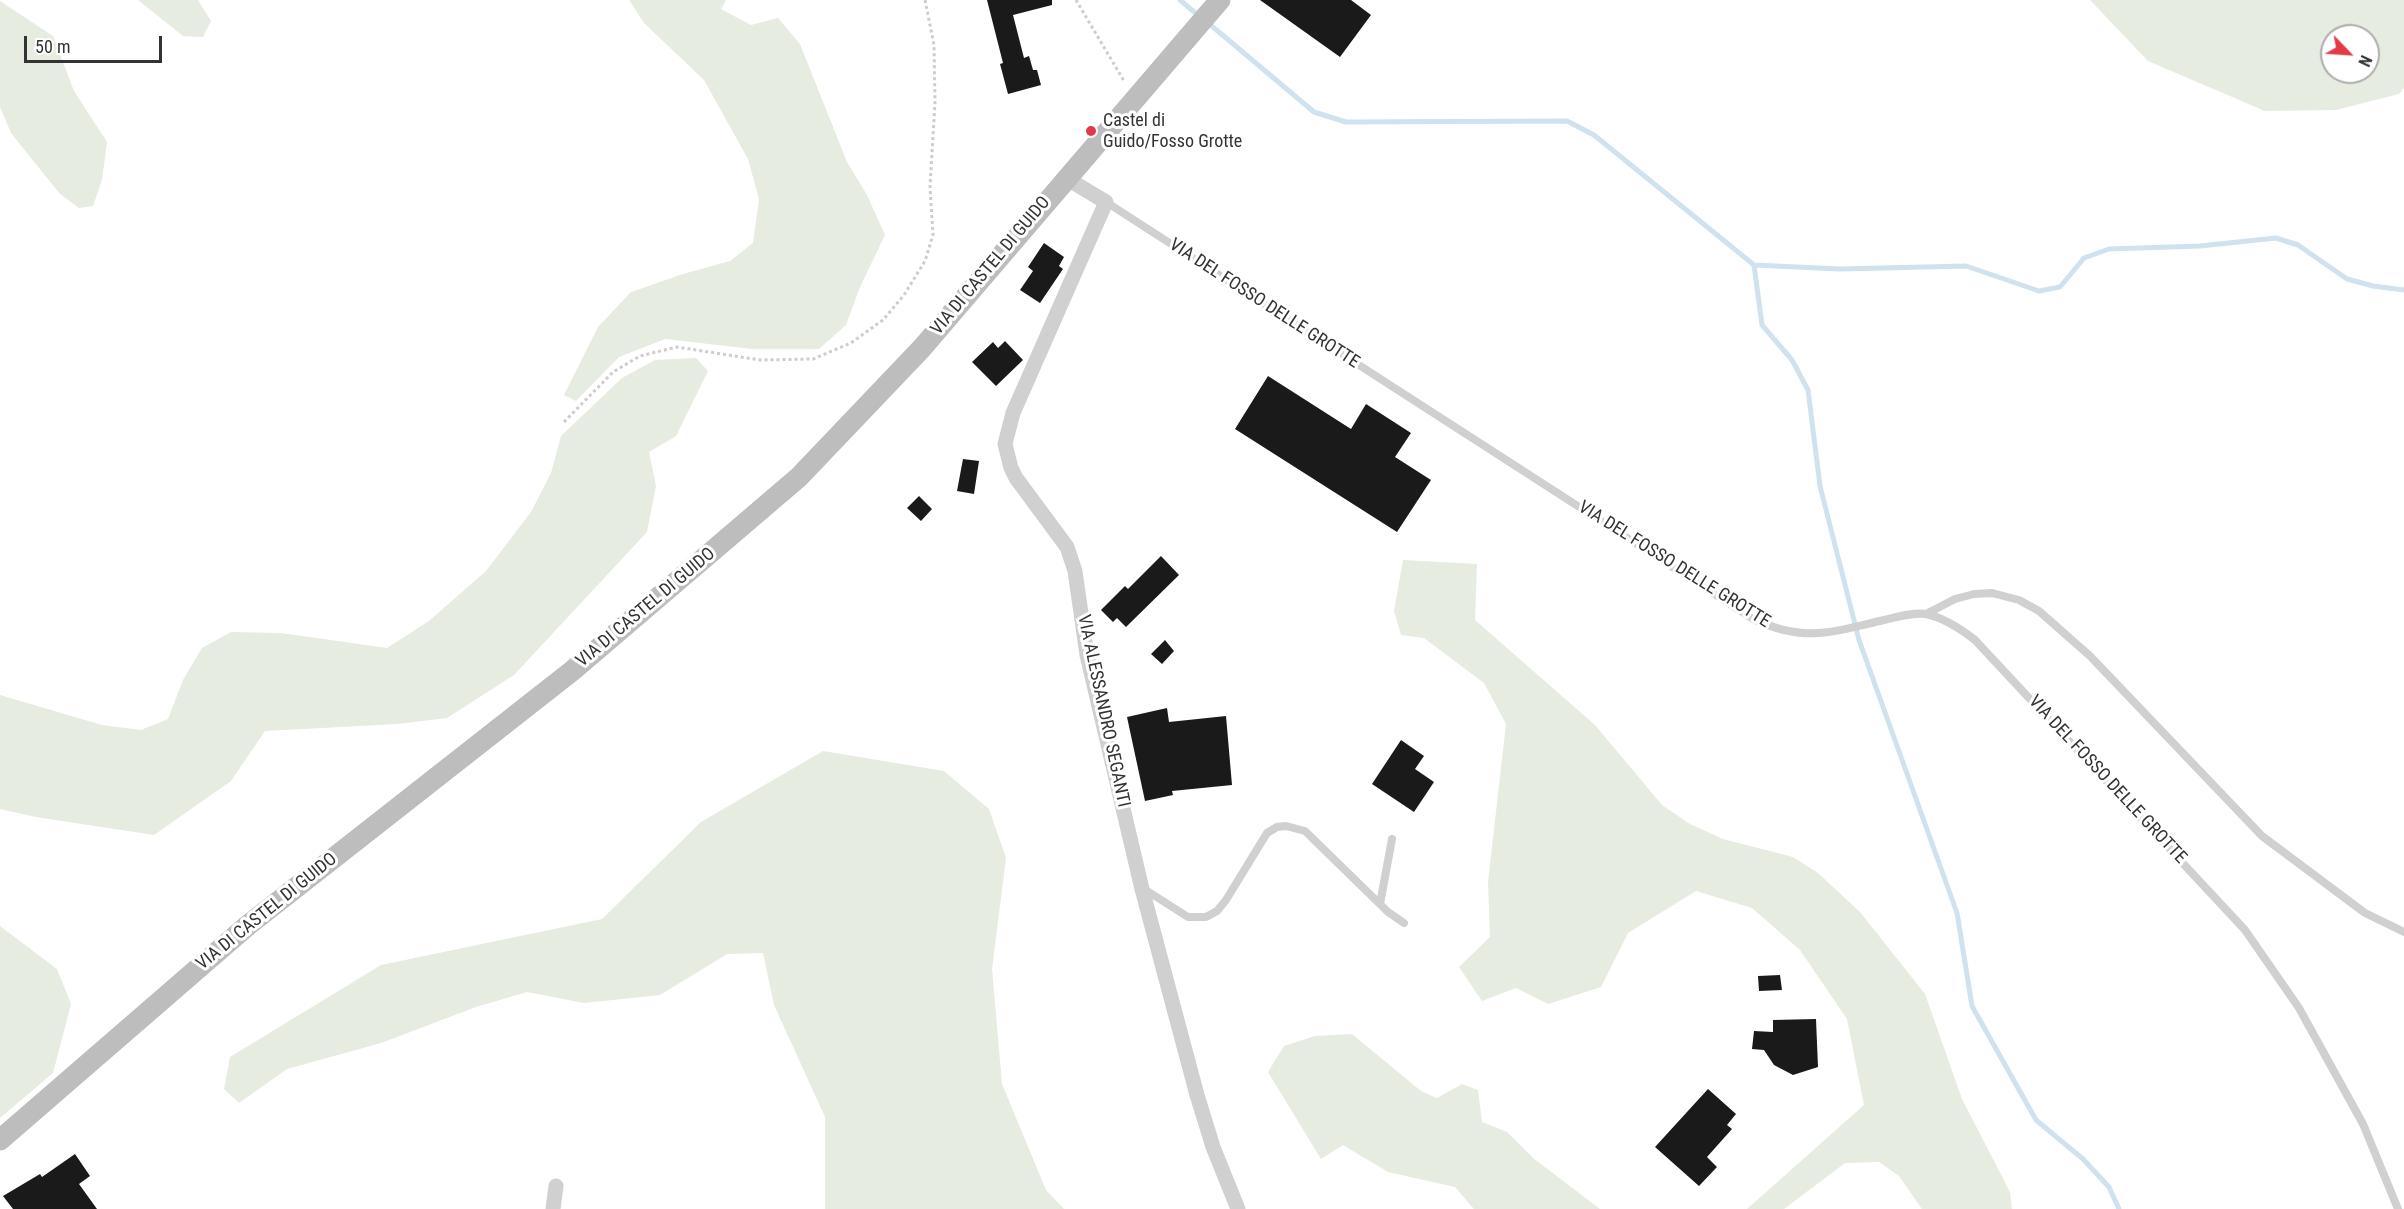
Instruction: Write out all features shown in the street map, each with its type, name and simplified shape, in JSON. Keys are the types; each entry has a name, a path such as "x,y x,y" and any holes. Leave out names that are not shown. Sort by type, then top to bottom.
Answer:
{"street":[{"name":"VIA DI CASTEL DI GUIDO","path":"0,1140 247,926 572,671 794,482 830,447 922,348 1220,0"},
{"name":"VIA DEL FOSSO DELLE GROTTE","path":"1066,178 1106,202"},
{"name":"VIA ALESSANDRO SEGANTI","path":"1106,202 1013,413 1005,444 1016,478 1066,547 1074,566 1088,656 1142,889 1197,1095 1213,1147 1238,1209"},
{"path":"553,1209 556,1186"}],"lane":[{"name":"VIA DEL FOSSO DELLE GROTTE","path":"1106,202 1753,619 1790,633 1813,634 1843,631 1900,617 1926,614 1958,627 1994,657 2245,930 2299,1008 2357,1113 2398,1209"},
{"path":"1926,614 1955,599 1974,594 1992,593 2019,600 2039,611 2090,656 2262,836 2365,913 2404,932"},
{"path":"1142,889 1188,917 1206,917 1217,911 1226,900 1267,833 1276,826 1286,826 1305,831 1380,904 1404,923"},
{"path":"1380,904 1392,839"}],"path":[{"path":"564,422 613,372 640,356 677,347 760,360 813,359 851,343 883,320 904,295 925,261 933,236 930,186 935,103 934,45 925,0"},
{"path":"1076,0 1134,99"}],"shaded area":[{"path":"138,0 198,0 211,21 203,37 183,36"},
{"path":"629,0 726,0 721,9 751,25 778,18 800,44 847,162 867,195 885,235 860,287 846,325 819,349 752,349 665,339 619,357 576,401 564,395 598,327 631,292 730,261 753,243 759,199 748,159 704,80 644,23"},
{"path":"2090,0 2404,0 2404,88 2399,94 2336,110 2265,111 2148,61"},
{"path":"0,1 53,36 74,91 107,142 102,180 93,206 79,208 60,194 11,133 0,107"},
{"path":"696,358 708,371 676,436 649,452 656,486 647,532 514,675 447,718 398,724 265,731 231,781 154,835 36,817 0,809 0,695 102,725 141,730 168,719 183,680 202,648 231,632 281,633 387,648 429,621 486,571 531,512 551,473 561,436 622,378 655,360"},
{"path":"1403,560 1477,564 1475,620 1595,725 1662,805 1690,824 1723,839 1793,857 1818,873 1860,912 1925,994 1962,1099 2010,1192 2012,1209 1922,1209 1899,1176 1879,1162 1845,1163 1784,1209 1747,1209 1864,1105 1847,1019 1800,950 1752,908 1696,891 1628,933 1601,987 1548,1004 1516,988 1482,1001 1459,967 1490,937 1488,882 1506,724 1484,683 1424,638 1401,635 1394,611"},
{"path":"823,751 944,771 989,809 1006,858 992,969 1002,1084 1046,1190 1064,1209 825,1209 825,1117 774,1005 763,953 727,954 660,995 584,1003 527,992 476,1007 381,1043 287,1069 239,1103 224,1089 230,1057 381,965 602,919 701,822"},
{"path":"0,926 57,969 71,1004 53,1073 0,1118"},
{"path":"1352,1034 1421,1091 1437,1098 1462,1084 1478,1090 1482,1122 1507,1132 1533,1158 1600,1209 1474,1209 1455,1187 1388,1172 1343,1145 1321,1159 1268,1072 1284,1046 1315,1036"}],"building":[{"path":"987,0 1052,0 1052,5 1013,15 1024,58 1029,56 1033,70 1037,70 1041,85 1008,94 1000,64 1003,63"},
{"path":"1260,0 1351,0 1371,15 1340,57"},
{"path":"1044,243 1064,257 1059,266 1063,269 1040,303 1020,290 1033,271 1028,267"},
{"path":"1005,341 1023,360 996,386 972,362 993,342 998,348"},
{"path":"1268,376 1351,429 1366,404 1411,433 1395,457 1431,480 1397,532 1235,429"},
{"path":"963,459 979,461 974,494 957,491"},
{"path":"919,496 932,509 921,521 907,508"},
{"path":"1161,556 1179,575 1126,627 1117,618 1113,622 1101,610 1125,586 1128,589"},
{"path":"1165,640 1174,651 1162,664 1151,654"},
{"path":"1167,708 1169,722 1226,716 1232,785 1172,791 1173,795 1145,801 1127,717"},
{"path":"1401,740 1424,756 1415,769 1434,782 1414,812 1372,784"},
{"path":"1780,975 1782,990 1759,991 1758,976"},
{"path":"1816,1019 1818,1067 1793,1075 1774,1065 1764,1050 1752,1049 1754,1031 1773,1032 1773,1020"},
{"path":"1708,1089 1736,1114 1727,1125 1732,1129 1707,1157 1717,1167 1699,1186 1655,1147"},
{"path":"75,1154 90,1176 79,1184 97,1209 13,1209 3,1196 40,1174 42,1177"}],"waterway":[{"path":"1180,0 1199,16"},
{"path":"1207,22 1314,112 1346,122 1567,121 1594,135 1754,265 1762,325 1792,360 1808,390 1820,486 1859,640 1957,913 1972,1006 2036,1120 2083,1159 2109,1187 2119,1209"},
{"path":"1754,265 1840,269 1966,266 2039,291 2060,287 2084,258 2109,249 2200,246 2276,238 2298,245 2347,279 2373,286 2404,290"}],"place":[{"name":"Castel di Guido/Fosso Grotte","path":"1091,131"}]}
